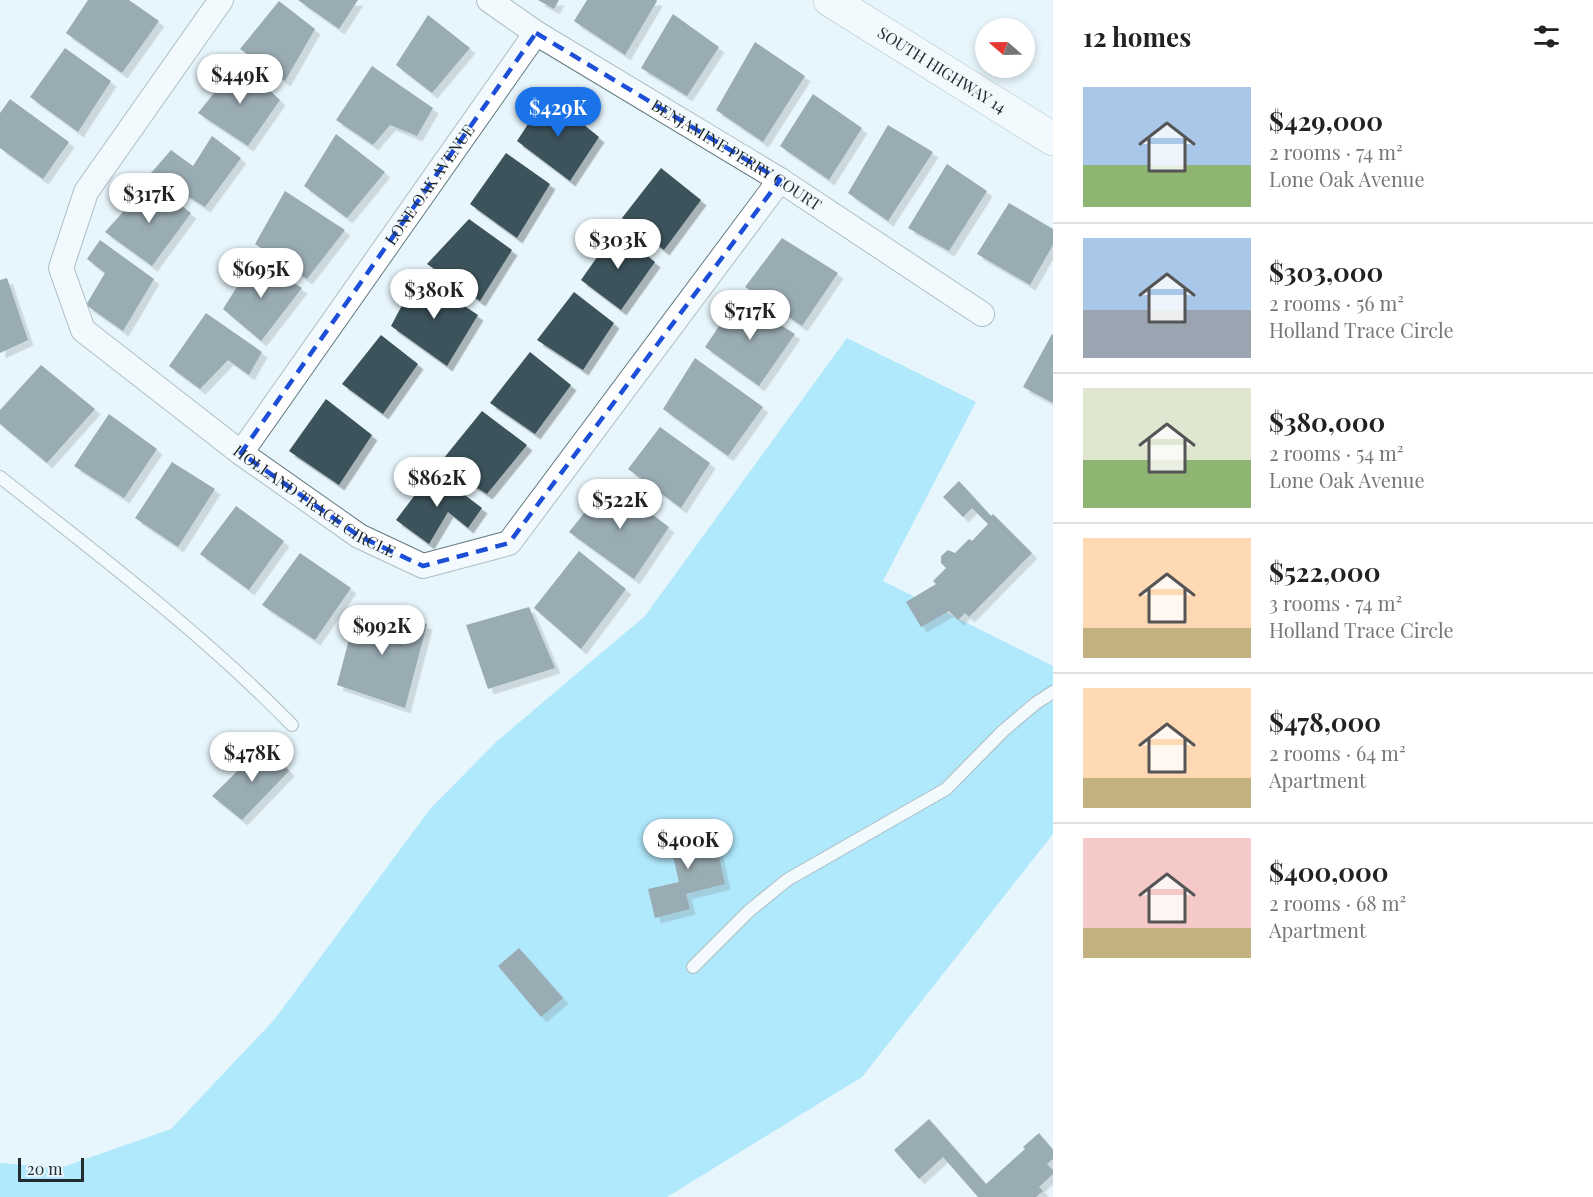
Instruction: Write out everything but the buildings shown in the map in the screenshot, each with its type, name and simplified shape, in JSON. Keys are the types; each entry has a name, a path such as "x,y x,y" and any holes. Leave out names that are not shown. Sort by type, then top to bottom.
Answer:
{"main road":[{"name":"SOUTH HIGHWAY 14","path":"830,0 1053,139"}],"street":[{"name":"HOLLAND TRACE CIRCLE","path":"221,0 86,192 61,268 83,330 241,453 359,536 423,566 509,543 780,180"},
{"name":"BENJAMINE PERRY COURT","path":"489,0 536,33 780,180 982,314"},
{"name":"LONE OAK AVENUE","path":"241,453 536,33"}],"lane":[{"path":"0,477 185,624 292,725"},
{"path":"693,967 749,911 787,880 946,789 1003,731 1053,692"}],"highlighted area":[{"path":"536,33 780,180 509,543 423,566 359,536 241,453"}],"shaded area":[{"path":"847,338 976,402 883,581 1053,666 1053,834 862,1077 667,1197 0,1197 0,1163 60,1168 171,1129 274,1020 430,809 496,742 645,616"}]}
